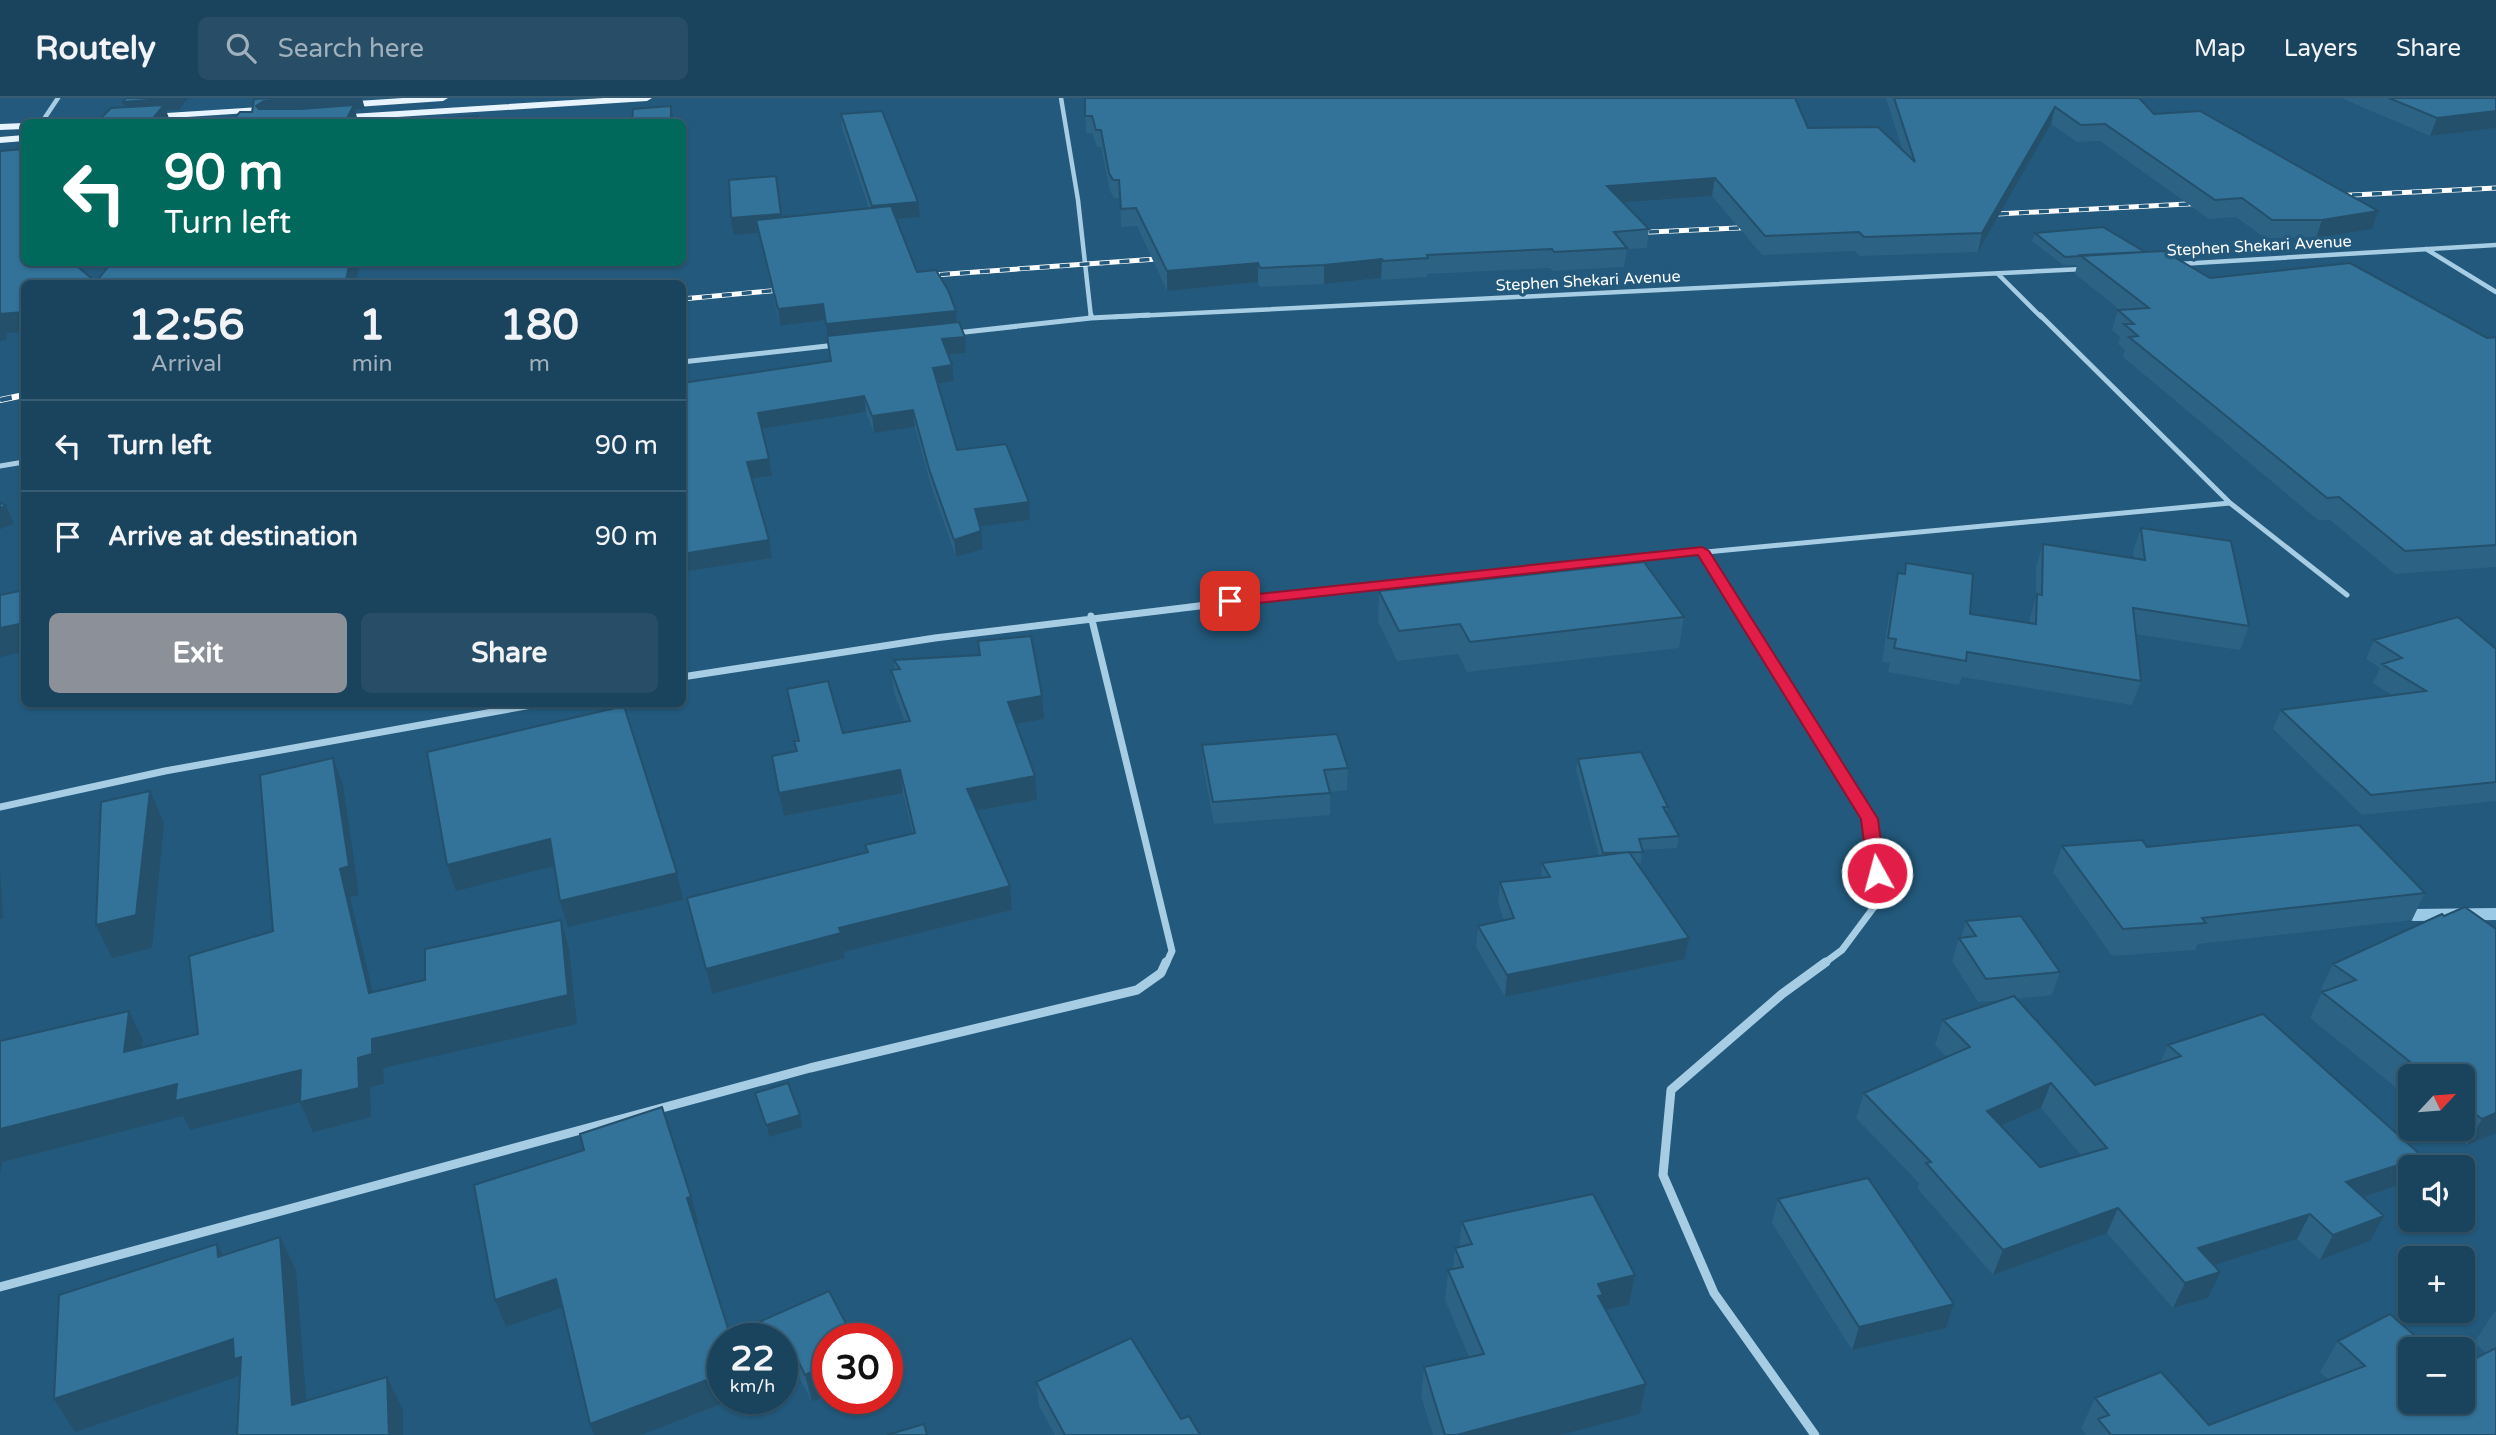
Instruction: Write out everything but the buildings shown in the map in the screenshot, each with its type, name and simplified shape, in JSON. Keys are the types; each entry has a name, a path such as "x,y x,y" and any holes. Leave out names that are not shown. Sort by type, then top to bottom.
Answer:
{"main road":[{"path":"332,105 443,98"},
{"path":"324,119 647,98"},
{"path":"119,119 291,108"},
{"path":"0,127 21,126"},
{"path":"0,140 21,138"}],"street":[{"path":"44,119 58,98"},
{"path":"1061,98 1078,200 1091,318"},
{"name":"Stephen Shekari Avenue","path":"2178,264 2496,245"},
{"path":"2426,249 2496,292"},
{"name":"Stephen Shekari Avenue","path":"943,334 1091,318 2095,269"},
{"path":"1998,274 2230,503 2347,595"},
{"path":"686,362 849,344"},
{"path":"0,466 21,462"},
{"path":"686,676 818,653 1091,616 1702,551 2230,503"},
{"path":"1702,551 1870,819 1880,900 1842,950 1782,994 1671,1090 1663,1175 1714,1293 1815,1435"},
{"path":"0,1287 810,1068 1137,990 1161,973 1172,951 1091,616"},
{"path":"0,807 165,771 520,707"}],"waterway":[{"path":"2414,915 2496,914"}],"railway":[{"path":"2332,196 2496,188"},
{"path":"1979,215 2206,203"},
{"path":"1629,233 1759,227"},
{"path":"920,276 1171,258"},
{"path":"686,299 791,289"},
{"path":"0,400 21,396"}],"route":[{"path":"1230,601 1702,551 1870,819 1877,873"}]}
